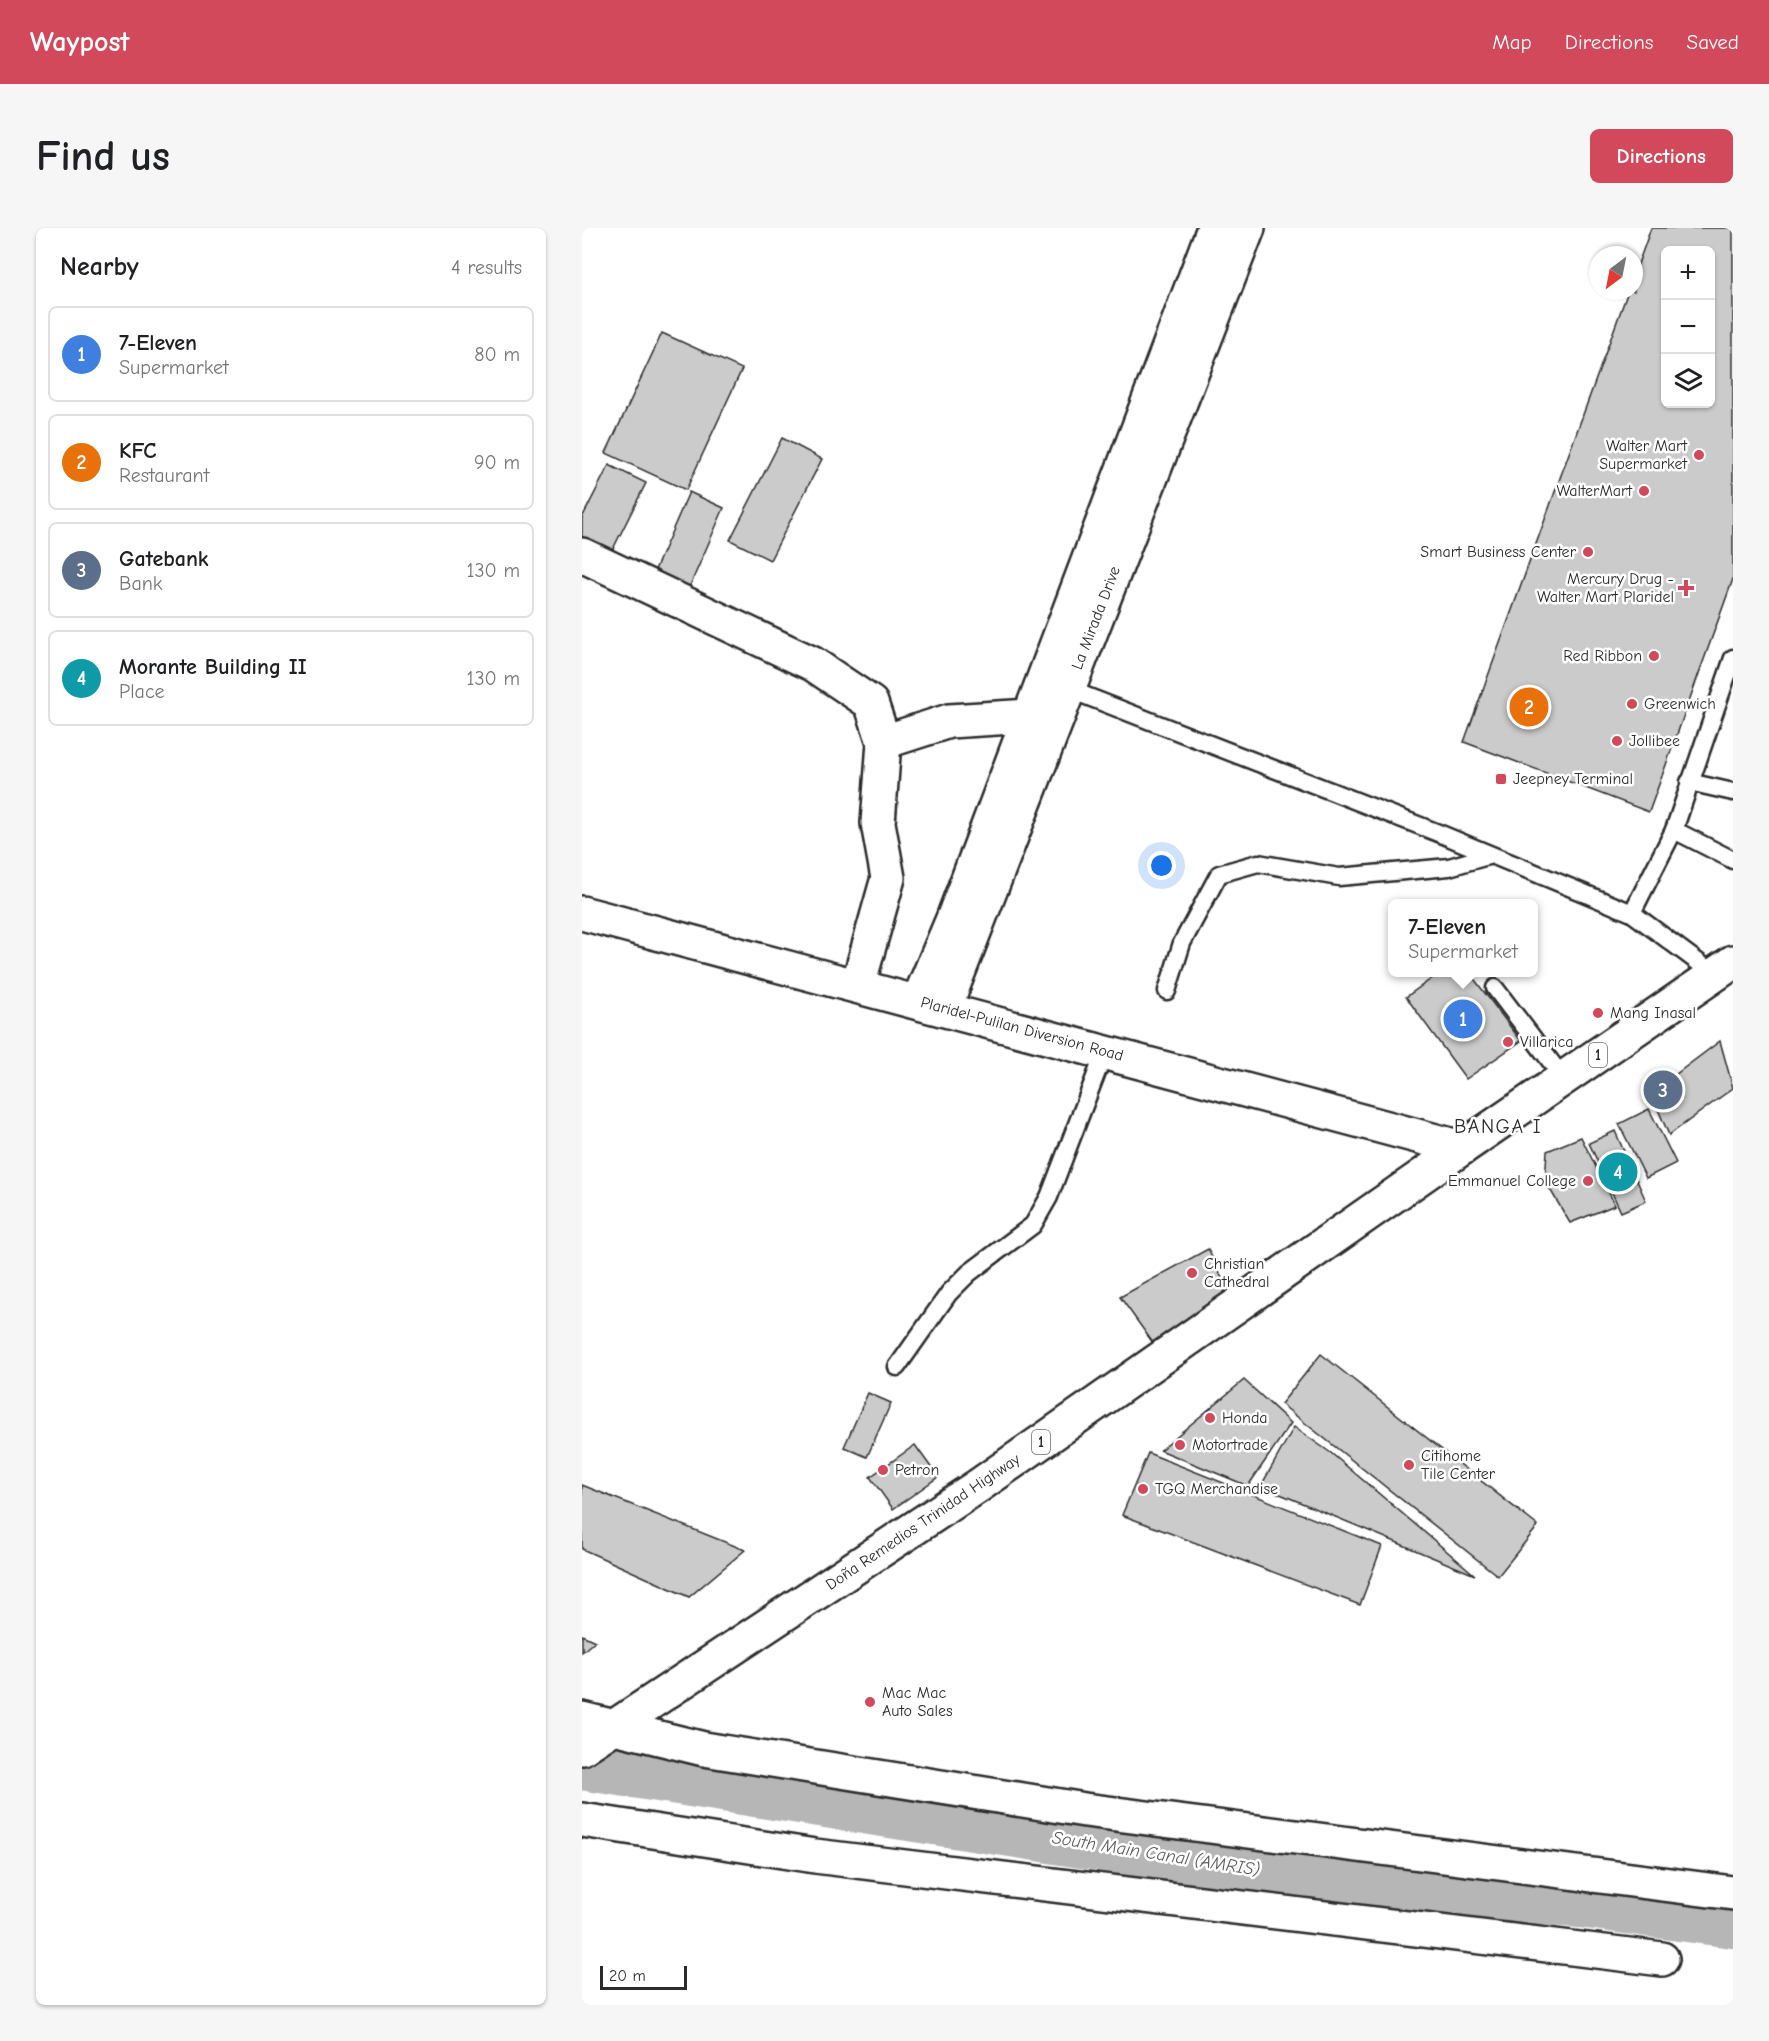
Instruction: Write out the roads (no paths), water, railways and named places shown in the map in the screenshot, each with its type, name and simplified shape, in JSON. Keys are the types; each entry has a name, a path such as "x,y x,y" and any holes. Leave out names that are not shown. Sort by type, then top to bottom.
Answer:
{"main road":[{"name":"La Mirada Drive","path":"964,924 1030,716 1056,684 1214,228"},
{"name":"La Mirada Drive","path":"931,1005 1056,684 1248,228"},
{"path":"582,555 813,664 871,703 884,742 878,823 888,878 858,985"},
{"path":"884,742 948,721 1030,716"},
{"name":"Plaridel-Pulilan Diversion Road","path":"582,913 1462,1148"},
{"name":"Doña Remedios Trinidad Highway","path":"594,1733 978,1486 1724,968"},
{"path":"594,1733 1085,1810 1733,1893"},
{"path":"582,1820 815,1856 1662,1959"}],"lane":[{"path":"1632,913 1674,830 1733,658"},
{"path":"1056,684 1441,834 1488,856 1632,913 1724,968"},
{"path":"1689,782 1733,792"},
{"path":"1674,830 1733,860"},
{"path":"1167,991 1182,943 1219,874 1258,862 1339,877 1449,867 1488,856"},
{"path":"1495,987 1564,1079"},
{"path":"897,1367 949,1293 969,1273 1033,1225 1049,1197 1105,1051"}],"waterway":[{"name":"South Main Canal (AMRIS)","path":"582,1764 1375,1888 1580,1902 1733,1922"}],"place":[{"name":"Walter Mart Supermarket","path":"1699,455"},
{"name":"WalterMart","path":"1644,491"},
{"name":"Smart Business Center","path":"1588,552"},
{"name":"Mercury Drug - Walter Mart Plaridel","path":"1686,588"},
{"name":"Red Ribbon","path":"1654,656"},
{"name":"Greenwich","path":"1632,704"},
{"name":"KFC","path":"1529,707"},
{"name":"Jollibee","path":"1617,741"},
{"name":"Jeepney Terminal","path":"1501,779"},
{"name":"Mang Inasal","path":"1598,1013"},
{"name":"7-Eleven","path":"1463,1019"},
{"name":"Villarica","path":"1508,1042"},
{"name":"Gatebank","path":"1663,1090"},
{"name":"Morante Building II","path":"1618,1172"},
{"name":"Emmanuel College","path":"1588,1181"},
{"name":"Christian Cathedral","path":"1192,1273"},
{"name":"Honda","path":"1210,1418"},
{"name":"Motortrade","path":"1180,1445"},
{"name":"Citihome Tile Center","path":"1409,1465"},
{"name":"Petron","path":"883,1470"},
{"name":"TGQ Merchandise","path":"1143,1489"},
{"name":"Mac Mac Auto Sales","path":"870,1702"}],"district":[{"name":"BANGA I","path":"1498,1126"}]}
